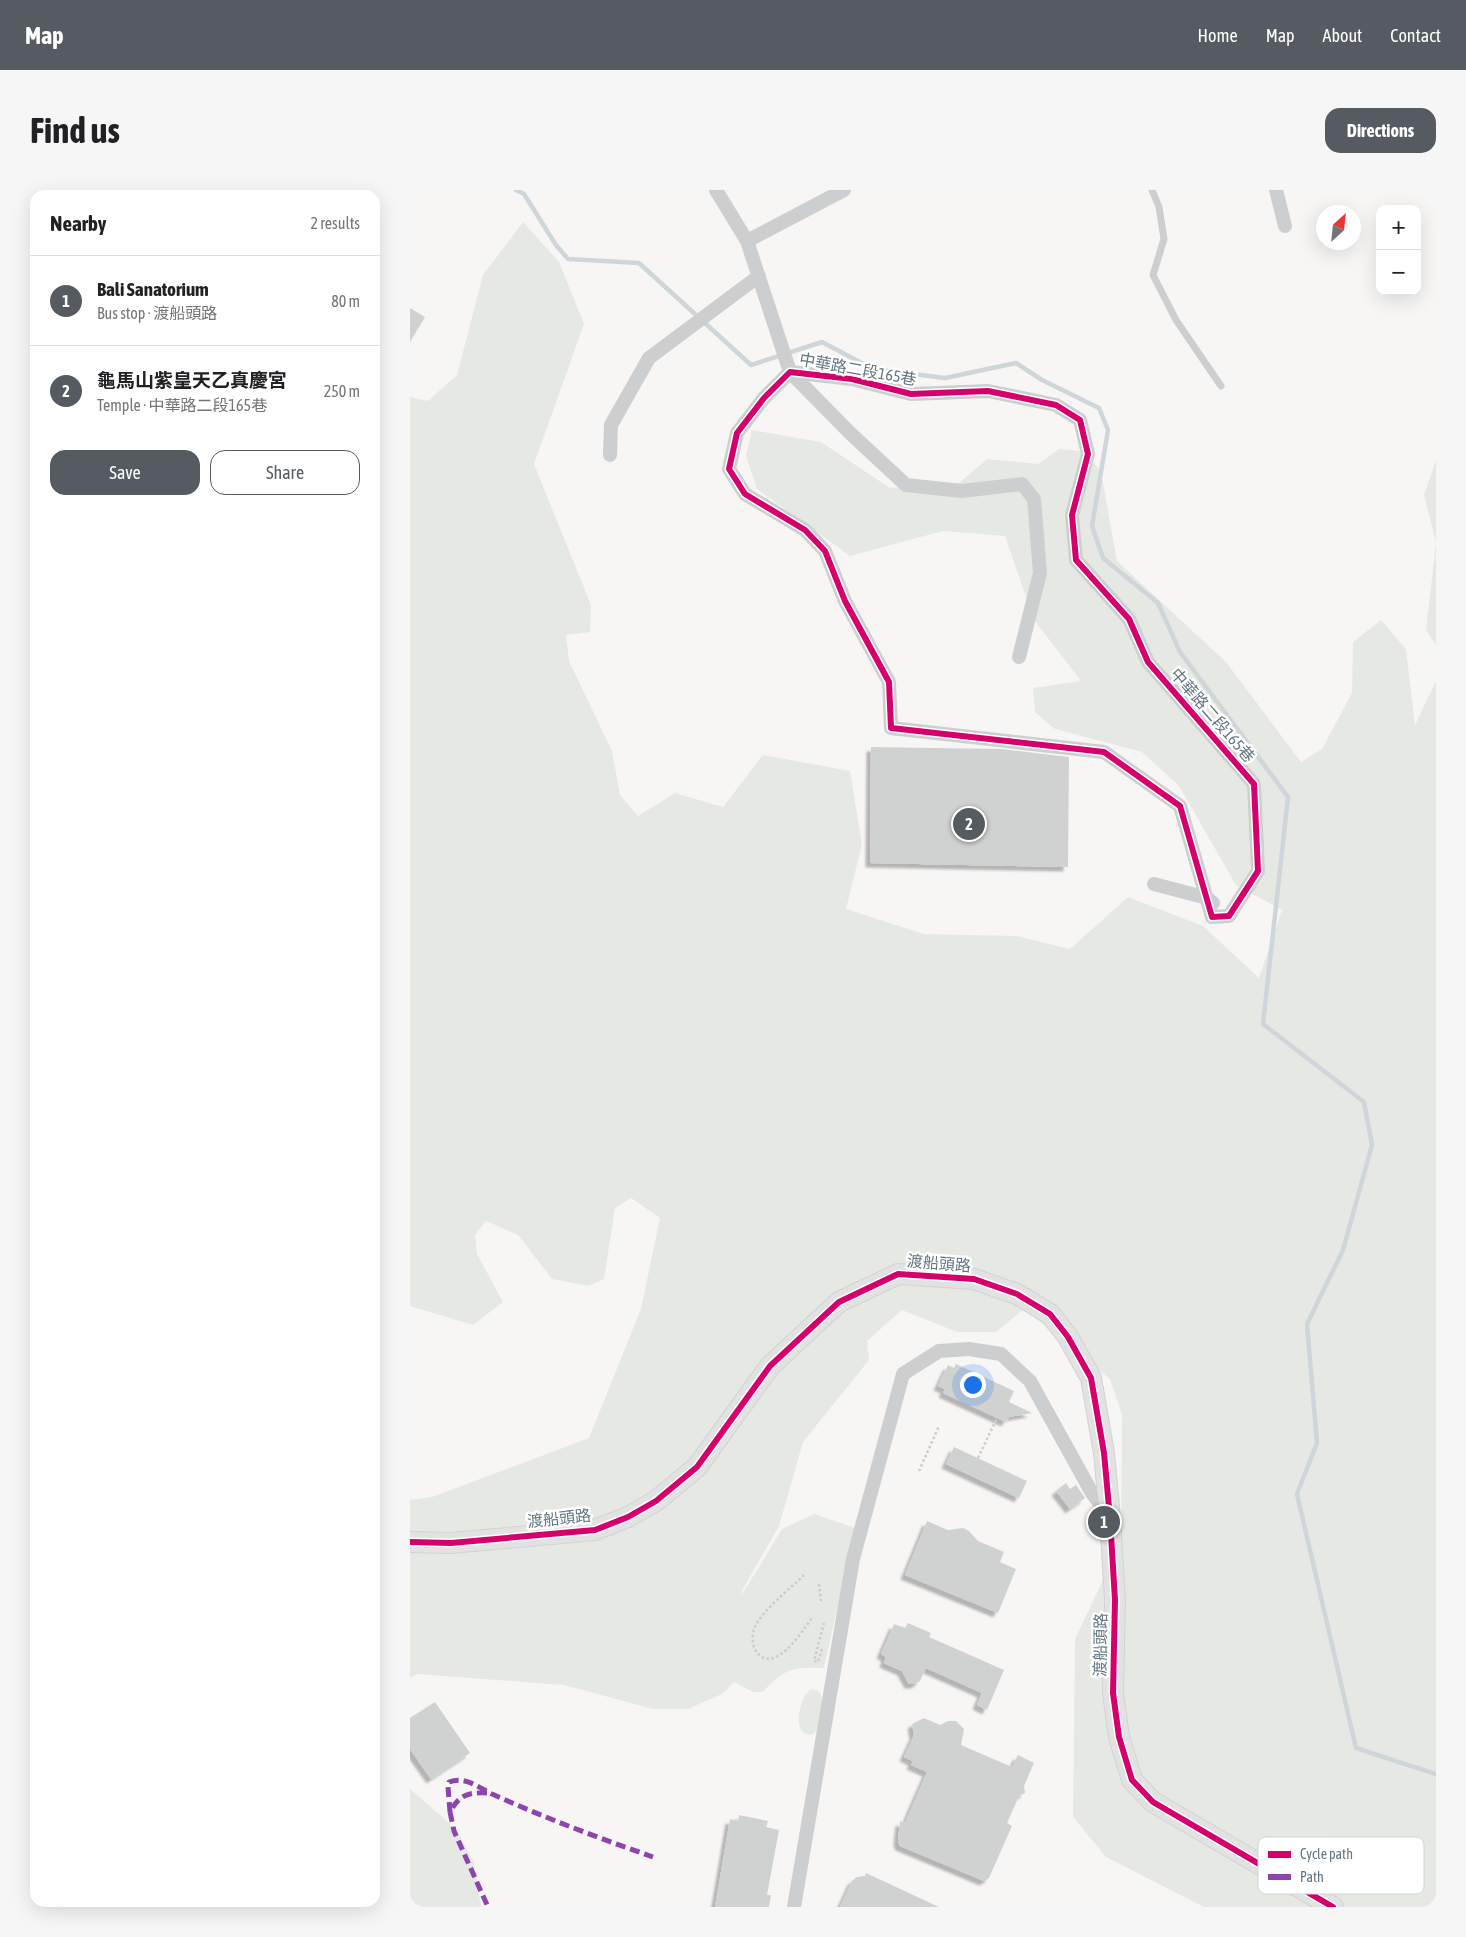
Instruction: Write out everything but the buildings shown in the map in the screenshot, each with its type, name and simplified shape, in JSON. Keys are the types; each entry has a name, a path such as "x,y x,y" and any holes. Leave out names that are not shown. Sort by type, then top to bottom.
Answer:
{"street":[{"name":"中華路二段165巷","path":"716,190 747,240 789,368"},
{"path":"747,240 844,190"},
{"path":"1276,190 1285,226"},
{"path":"610,455 611,425 650,358 759,276"},
{"name":"中華路二段165巷","path":"789,368 852,379 911,394 988,391 1056,405 1080,420 1088,454 1072,516 1076,560 1129,619 1148,662 1254,784 1258,871 1230,916 1212,917 1180,806 1104,752 892,728 889,682 845,601 825,551 805,530 745,494 729,469 737,433 789,368"},
{"path":"789,368 850,433 906,485 962,490 1022,484 1034,500 1040,573 1019,657"},
{"path":"1154,884 1206,898"},
{"name":"渡船頭路","path":"410,1542 451,1543 595,1530 628,1517 656,1500 697,1467 770,1366 839,1302 898,1274 974,1279 1017,1294 1050,1314 1068,1337 1091,1378 1104,1453 1110,1518 1115,1600 1113,1693 1119,1737 1132,1780 1153,1802 1258,1863"},
{"path":"794,1907 853,1559 903,1374 939,1351 969,1349 1001,1354 1030,1381 1092,1493 1110,1518"},
{"name":"渡船頭路","path":"1311,1894 1333,1907"}],"lane":[{"path":"1152,190 1159,207 1164,239 1153,275 1176,320 1221,386"}],"path":[{"path":"978,1458 997,1418"},
{"path":"919,1471 939,1426"},
{"path":"804,1575 758,1621 752,1639 756,1652 762,1657 771,1659 778,1657 789,1648 812,1618"},
{"path":"819,1584 821,1601"}],"shaded area":[{"path":"523,222 559,262 584,324 534,464 591,605 590,632 566,635 569,661 612,751 620,795 638,816 675,793 723,807 763,755 850,771 862,844 846,909 924,934 1017,936 1070,949 1128,897 1203,926 1259,978 1282,910 1236,885 1179,786 1142,752 1055,729 1035,712 1033,688 1081,681 1034,620 1005,536 943,531 850,556 757,489 746,456 752,430 821,442 890,488 959,483 987,459 1038,464 1059,449 1085,451 1101,472 1117,561 1226,662 1301,762 1322,749 1352,693 1353,642 1381,620 1406,649 1415,725 1436,681 1436,1907 1204,1907 1106,1857 1073,1817 1075,1639 1121,1542 1122,1415 1110,1379 1024,1309 996,1332 957,1332 902,1310 867,1341 869,1360 803,1442 779,1526 742,1591 741,1596 782,1529 814,1514 855,1528 824,1668 805,1668 790,1671 777,1678 763,1692 753,1692 734,1682 722,1694 688,1709 653,1709 564,1685 417,1674 410,1678 410,1500 432,1497 589,1438 641,1309 660,1218 631,1198 615,1208 604,1279 588,1286 552,1279 518,1235 486,1221 475,1235 477,1254 503,1302 473,1325 410,1306 410,397 428,401 457,375 483,275"},
{"path":"1436,460 1436,542 1424,495"},
{"path":"1436,543 1436,645 1426,630"},
{"path":"812,1689 818,1691 821,1695 823,1706 817,1730 814,1734 806,1734 801,1730 799,1716 804,1699"},
{"path":"410,1789 456,1829 474,1862 481,1907 410,1907"}],"waterway":[{"path":"516,190 524,194 556,245 568,259 639,263 751,365 822,342 873,369 945,378 1016,363 1042,380 1099,408 1108,430 1092,526 1103,558 1158,603 1180,652 1288,797 1263,1024 1364,1102 1372,1145 1343,1250 1307,1324 1317,1443 1297,1494 1356,1748 1436,1774"}],"marked path":[{"path":"450,1812 449,1782 466,1781 552,1819 653,1857"},
{"path":"487,1793 474,1793 461,1798 450,1812 454,1831 488,1907"}],"cycle path":[{"path":"790,372 852,379 911,394 988,391 1056,405 1080,420 1088,454 1072,515 1076,560 1129,619 1148,662 1254,784 1258,871 1229,916 1212,917 1180,806 1104,752 891,728 889,682 845,601 825,551 805,530 745,494 729,469 737,433 764,398 790,372"},
{"path":"410,1542 451,1543 595,1530 628,1517 656,1501 697,1467 770,1366 839,1302 898,1274 974,1279 1017,1294 1050,1314 1068,1337 1091,1378 1104,1453 1110,1518 1115,1600 1113,1693 1119,1737 1132,1780 1153,1802 1258,1863"},
{"path":"1311,1894 1333,1907"}],"place":[{"name":"龜馬山紫皇天乙真慶宮","path":"969,824"},
{"name":"Bali Sanatorium","path":"1104,1522"}]}
